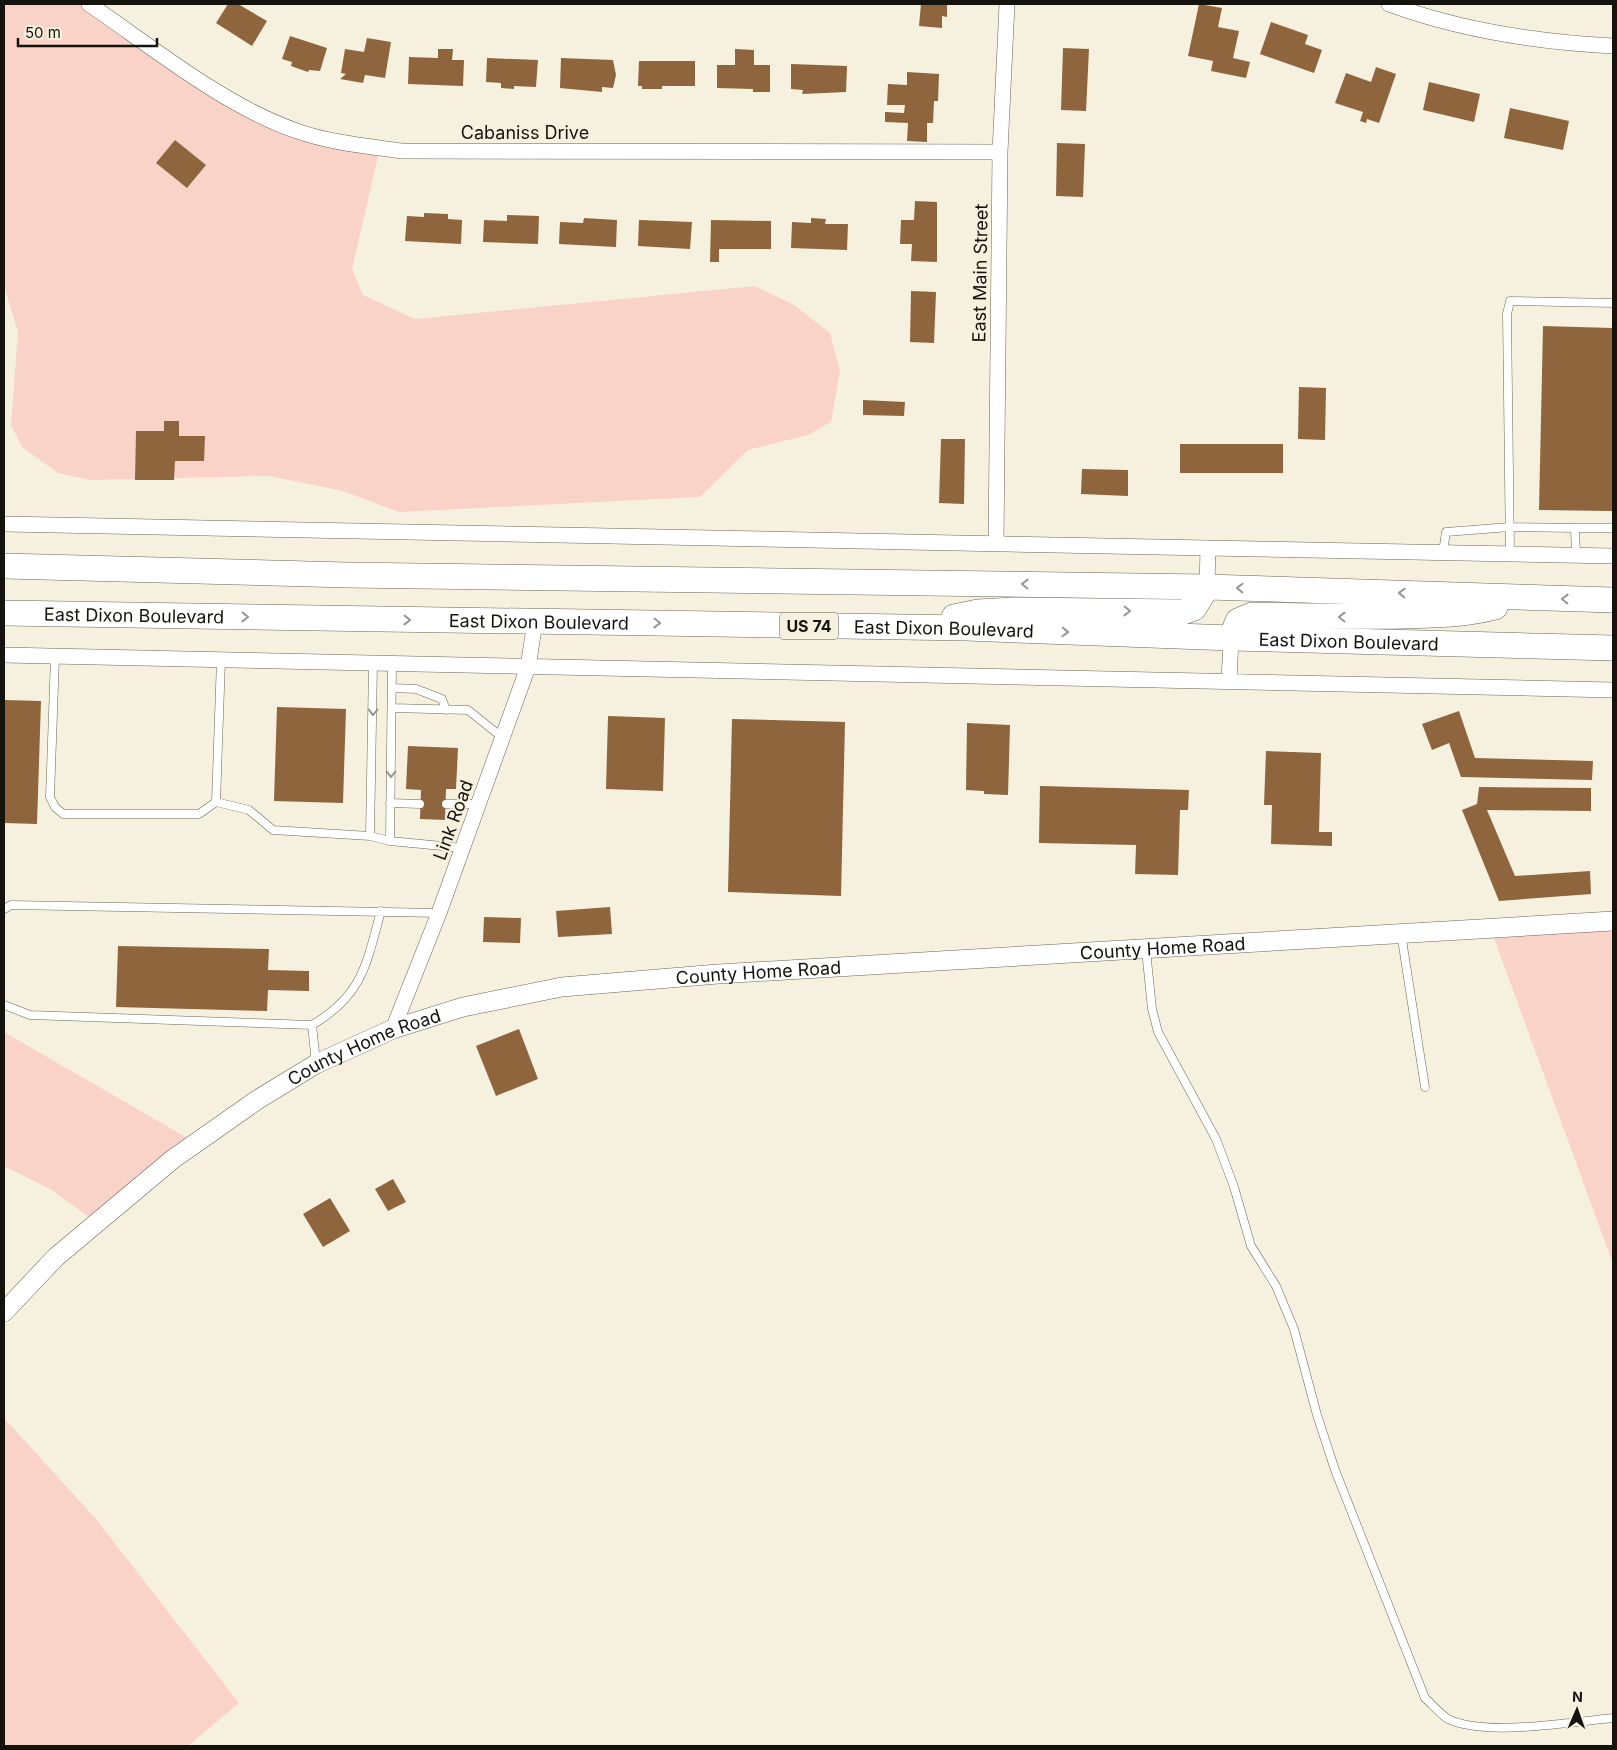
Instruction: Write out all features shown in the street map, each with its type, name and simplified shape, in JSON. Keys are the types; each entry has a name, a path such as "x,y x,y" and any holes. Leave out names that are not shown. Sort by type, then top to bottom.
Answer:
{"highway":[{"path":"4,566 367,575 1207,587 1613,600"},
{"path":"4,581 40,566"},
{"path":"923,627 978,612 1014,610 1183,612 1194,608 1207,587"},
{"path":"1231,638 1238,620 1252,615 1359,617 1450,614 1478,611 1529,598"},
{"name":"East Dixon Boulevard","path":"4,613 923,627 1231,638 1613,648"}],"street":[{"name":"Cabaniss Drive","path":"90,4 229,99 257,115 297,131 362,146 402,151 1000,152"},
{"name":"East Main Street","path":"996,544 1000,152 1007,4"},
{"path":"1389,4 1470,29 1523,38 1613,46"},
{"path":"4,524 1613,556"},
{"path":"1207,587 1208,548"},
{"name":"Link Road","path":"393,1028 463,848 528,667 535,622"},
{"path":"1229,682 1231,638"},
{"path":"4,656 1613,690"},
{"name":"County Home Road","path":"4,1312 56,1257 174,1159 257,1100 316,1064 393,1028 464,1006 562,987 728,974 1613,921"}],"lane":[{"path":"1510,554 1507,314 1510,301 1613,303"},
{"path":"1443,552 1446,532 1510,527 1613,528"},
{"path":"1575,528 1576,555"},
{"path":"56,657 50,797 58,811 63,814 199,814 216,802 248,810 273,830 370,836 390,841 463,848"},
{"path":"216,802 220,660"},
{"path":"370,836 374,664"},
{"path":"390,841 392,664"},
{"path":"392,688 416,689 442,699 446,710"},
{"path":"392,708 468,710 502,738"},
{"path":"390,803 420,804"},
{"path":"446,804 479,804"},
{"path":"4,909 11,905 439,912"},
{"path":"4,1005 30,1015 312,1025 331,1014 349,997 366,965 381,911"},
{"path":"1401,933 1425,1087"},
{"path":"1146,950 1152,1009 1158,1032 1216,1139 1234,1187 1251,1246 1276,1286 1294,1330 1317,1415 1335,1470 1425,1698 1447,1718 1493,1728 1613,1718"},
{"path":"312,1025 316,1064"}],"shaded area":[{"path":"4,4 89,4 257,115 380,148 352,269 363,295 415,319 755,286 794,305 830,333 840,371 831,422 808,435 748,450 700,497 399,512 343,491 269,476 90,480 58,473 22,447 11,425 18,332 4,286"},
{"path":"1613,921 1613,1264 1490,927"},
{"path":"4,1032 196,1143 97,1223 50,1189 4,1166"},
{"path":"4,1418 96,1519 239,1703 188,1746 4,1746"}],"building":[{"path":"228,4 238,4 267,21 252,46 216,23"},
{"path":"921,4 947,4 947,17 942,16 942,28 919,26"},
{"path":"1199,4 1222,8 1218,27 1239,31 1233,58 1250,62 1246,78 1211,71 1213,61 1188,56"},
{"path":"1271,22 1308,35 1305,44 1322,50 1314,73 1260,54"},
{"path":"290,36 327,48 320,71 309,70 308,72 291,66 292,62 282,59"},
{"path":"367,38 391,42 385,78 365,75 363,83 340,79 346,74 341,73 345,49 364,52"},
{"path":"1063,48 1089,49 1086,111 1061,110"},
{"path":"438,49 453,49 452,60 464,60 463,86 408,84 409,57 438,58"},
{"path":"735,49 754,50 754,65 770,65 770,92 753,92 753,89 717,88 717,65 735,65"},
{"path":"487,58 538,60 536,87 514,86 514,89 501,88 501,83 486,82"},
{"path":"561,58 613,60 616,75 613,88 602,87 602,92 560,88"},
{"path":"639,61 695,61 695,86 662,86 662,89 642,89 642,86 638,86"},
{"path":"791,64 847,66 846,92 802,94 803,90 791,89"},
{"path":"1376,67 1396,74 1379,123 1367,119 1366,123 1360,121 1363,112 1335,103 1346,73 1371,82"},
{"path":"907,72 939,74 938,101 934,101 933,123 927,123 927,142 907,141 908,123 885,122 885,112 904,113 905,105 887,105 888,84 907,85"},
{"path":"1429,82 1480,94 1474,122 1423,110"},
{"path":"1510,108 1569,121 1563,150 1504,138"},
{"path":"175,140 206,165 187,188 156,163"},
{"path":"1057,143 1085,144 1083,197 1056,196"},
{"path":"915,201 937,202 937,262 911,261 912,244 900,244 901,220 914,220"},
{"path":"424,213 448,214 448,219 462,220 461,244 405,241 407,216 424,217"},
{"path":"507,215 539,216 538,244 483,242 484,220 507,221"},
{"path":"584,218 617,220 616,247 559,244 560,222 583,223"},
{"path":"811,218 826,219 825,224 848,224 847,250 791,248 792,222 811,223"},
{"path":"639,220 692,222 690,249 638,246"},
{"path":"711,220 771,221 771,249 719,249 719,262 710,262"},
{"path":"911,291 936,292 934,343 910,342"},
{"path":"1543,326 1613,328 1612,511 1539,510"},
{"path":"1299,387 1326,388 1325,440 1298,439"},
{"path":"863,400 905,402 904,416 863,415"},
{"path":"164,421 179,421 179,436 205,436 204,461 175,461 174,480 135,480 136,431 164,431"},
{"path":"941,439 965,439 964,504 939,503"},
{"path":"1180,444 1283,444 1283,473 1180,473"},
{"path":"1082,469 1128,470 1128,496 1081,494"},
{"path":"4,700 41,701 37,824 4,823"},
{"path":"277,707 346,709 343,803 274,801"},
{"path":"1459,711 1475,758 1593,761 1592,780 1461,777 1449,743 1432,750 1422,724"},
{"path":"608,716 665,718 663,791 606,789"},
{"path":"732,719 845,722 841,896 728,892"},
{"path":"967,723 1010,725 1008,795 984,794 984,791 966,790"},
{"path":"408,746 458,748 456,789 446,789 445,820 420,819 421,790 406,789"},
{"path":"1266,751 1321,753 1319,832 1332,832 1332,846 1271,844 1272,805 1264,805"},
{"path":"1040,786 1189,790 1188,810 1180,810 1178,875 1135,874 1136,845 1039,843"},
{"path":"1479,787 1591,788 1591,811 1487,810 1515,876 1590,871 1591,894 1499,901 1462,810 1477,804"},
{"path":"610,907 612,934 558,937 556,911"},
{"path":"484,917 521,918 520,943 483,942"},
{"path":"118,946 269,949 268,970 309,971 309,991 268,990 267,1011 116,1007"},
{"path":"519,1029 538,1079 496,1096 476,1046"},
{"path":"393,1179 406,1202 388,1211 375,1189"},
{"path":"330,1198 350,1231 323,1247 303,1214"}]}
